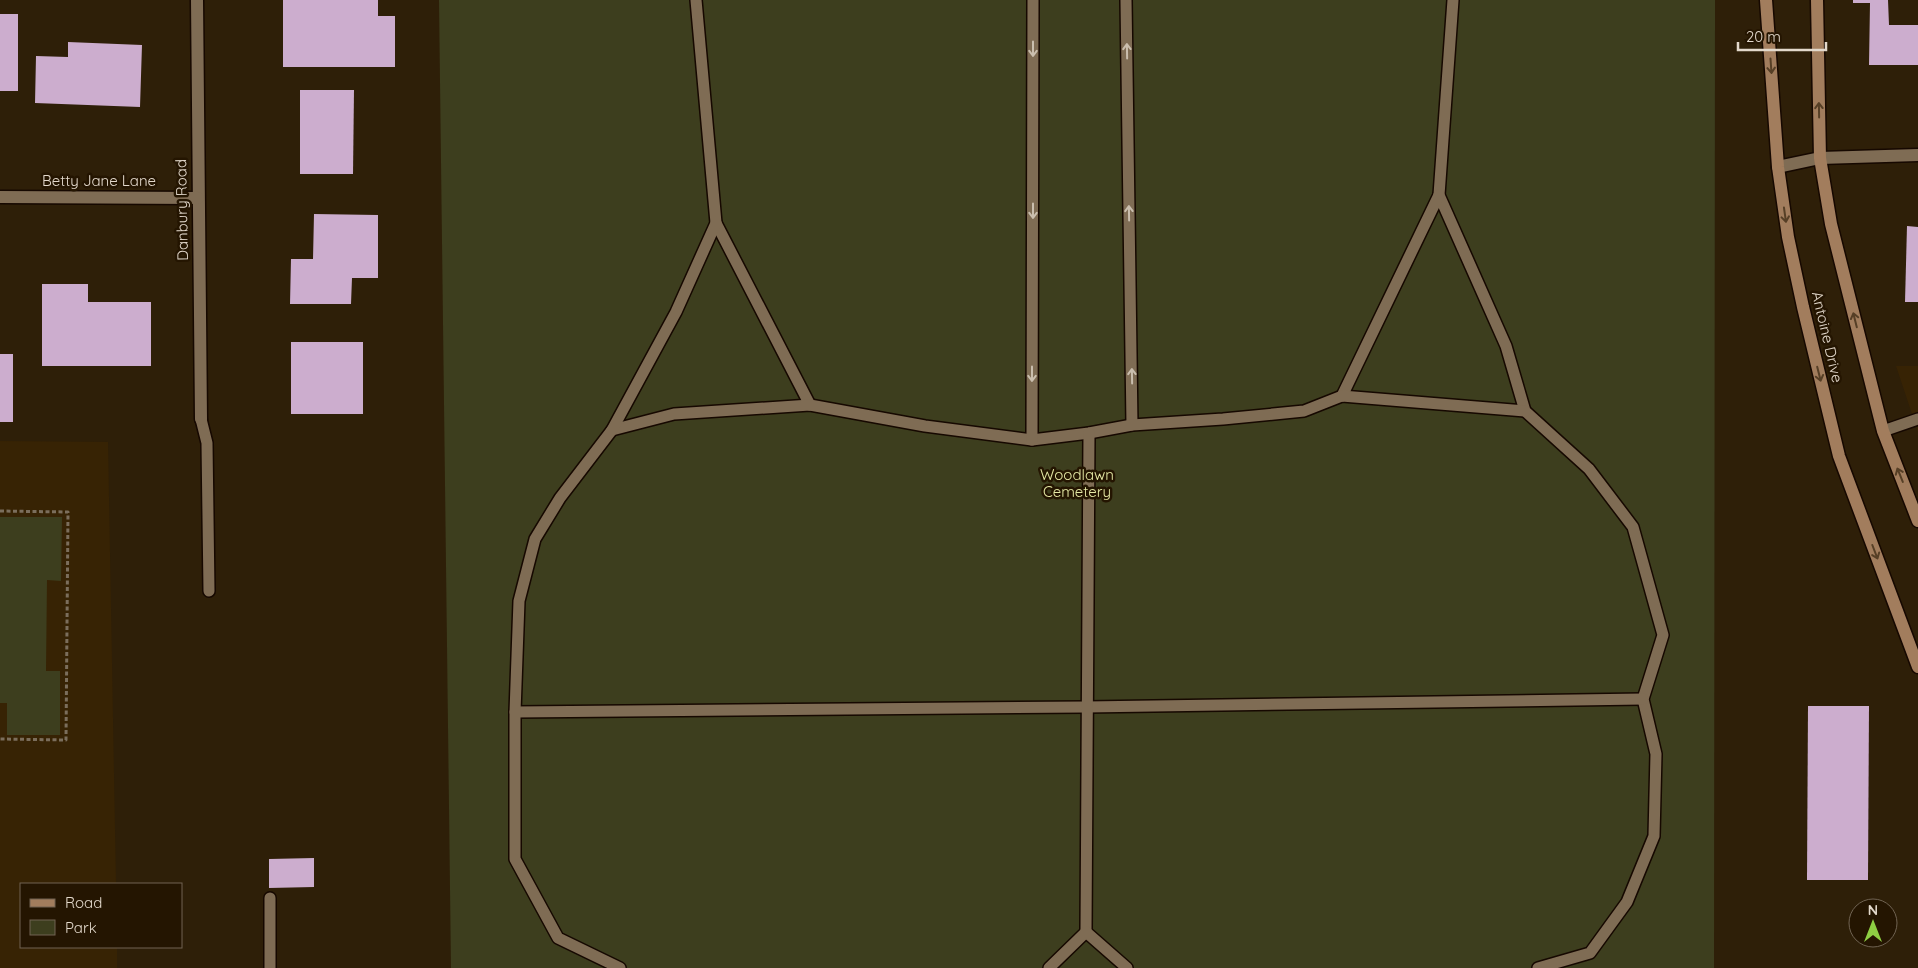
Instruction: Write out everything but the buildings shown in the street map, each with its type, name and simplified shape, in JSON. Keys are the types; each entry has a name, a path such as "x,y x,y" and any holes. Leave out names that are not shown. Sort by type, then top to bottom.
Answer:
{"main road":[{"name":"Antoine Drive","path":"1766,0 1778,167 1788,236 1801,299 1839,456 1918,667"},
{"name":"Antoine Drive","path":"1817,0 1820,158 1831,224 1883,431 1918,521"}],"street":[{"name":"Danbury Road","path":"197,0 201,419"},
{"path":"1778,167 1820,158 1918,155"},
{"name":"Betty Jane Lane","path":"0,197 198,198"}],"lane":[{"path":"696,0 716,223 810,405"},
{"path":"1032,440 1033,0"},
{"path":"1126,0 1132,425"},
{"path":"1342,396 1439,195 1453,0"},
{"path":"1439,195 1506,346 1525,412 1589,469 1633,527 1663,634 1644,699 1656,754 1654,836 1627,902 1590,953 1538,968"},
{"path":"620,968 558,938 515,859 515,712 519,601 535,539 560,498 612,430 676,312 716,223"},
{"path":"612,430 674,414 810,405 925,426 1032,440 1089,433 1132,425 1304,411 1342,396 1525,412"},
{"path":"201,419 207,443 209,591"},
{"path":"1883,431 1918,419"},
{"path":"1049,968 1086,932 1089,433"},
{"path":"515,712 1086,707 1644,699"},
{"path":"270,898 270,968"},
{"path":"1086,932 1127,968"}],"path":[{"path":"0,511 68,512 68,522 66,740 0,739"}],"shaded area":[{"path":"1896,366 1918,366 1918,432"},
{"path":"0,441 108,442 116,883 20,883 20,948 117,948 117,968 0,968"}],"green space":[{"name":"Woodlawn Cemetery","path":"439,0 1715,0 1714,968 451,968"},
{"path":"0,517 62,517 61,581 47,580 46,671 60,671 60,735 7,735 7,703 0,703"}]}
